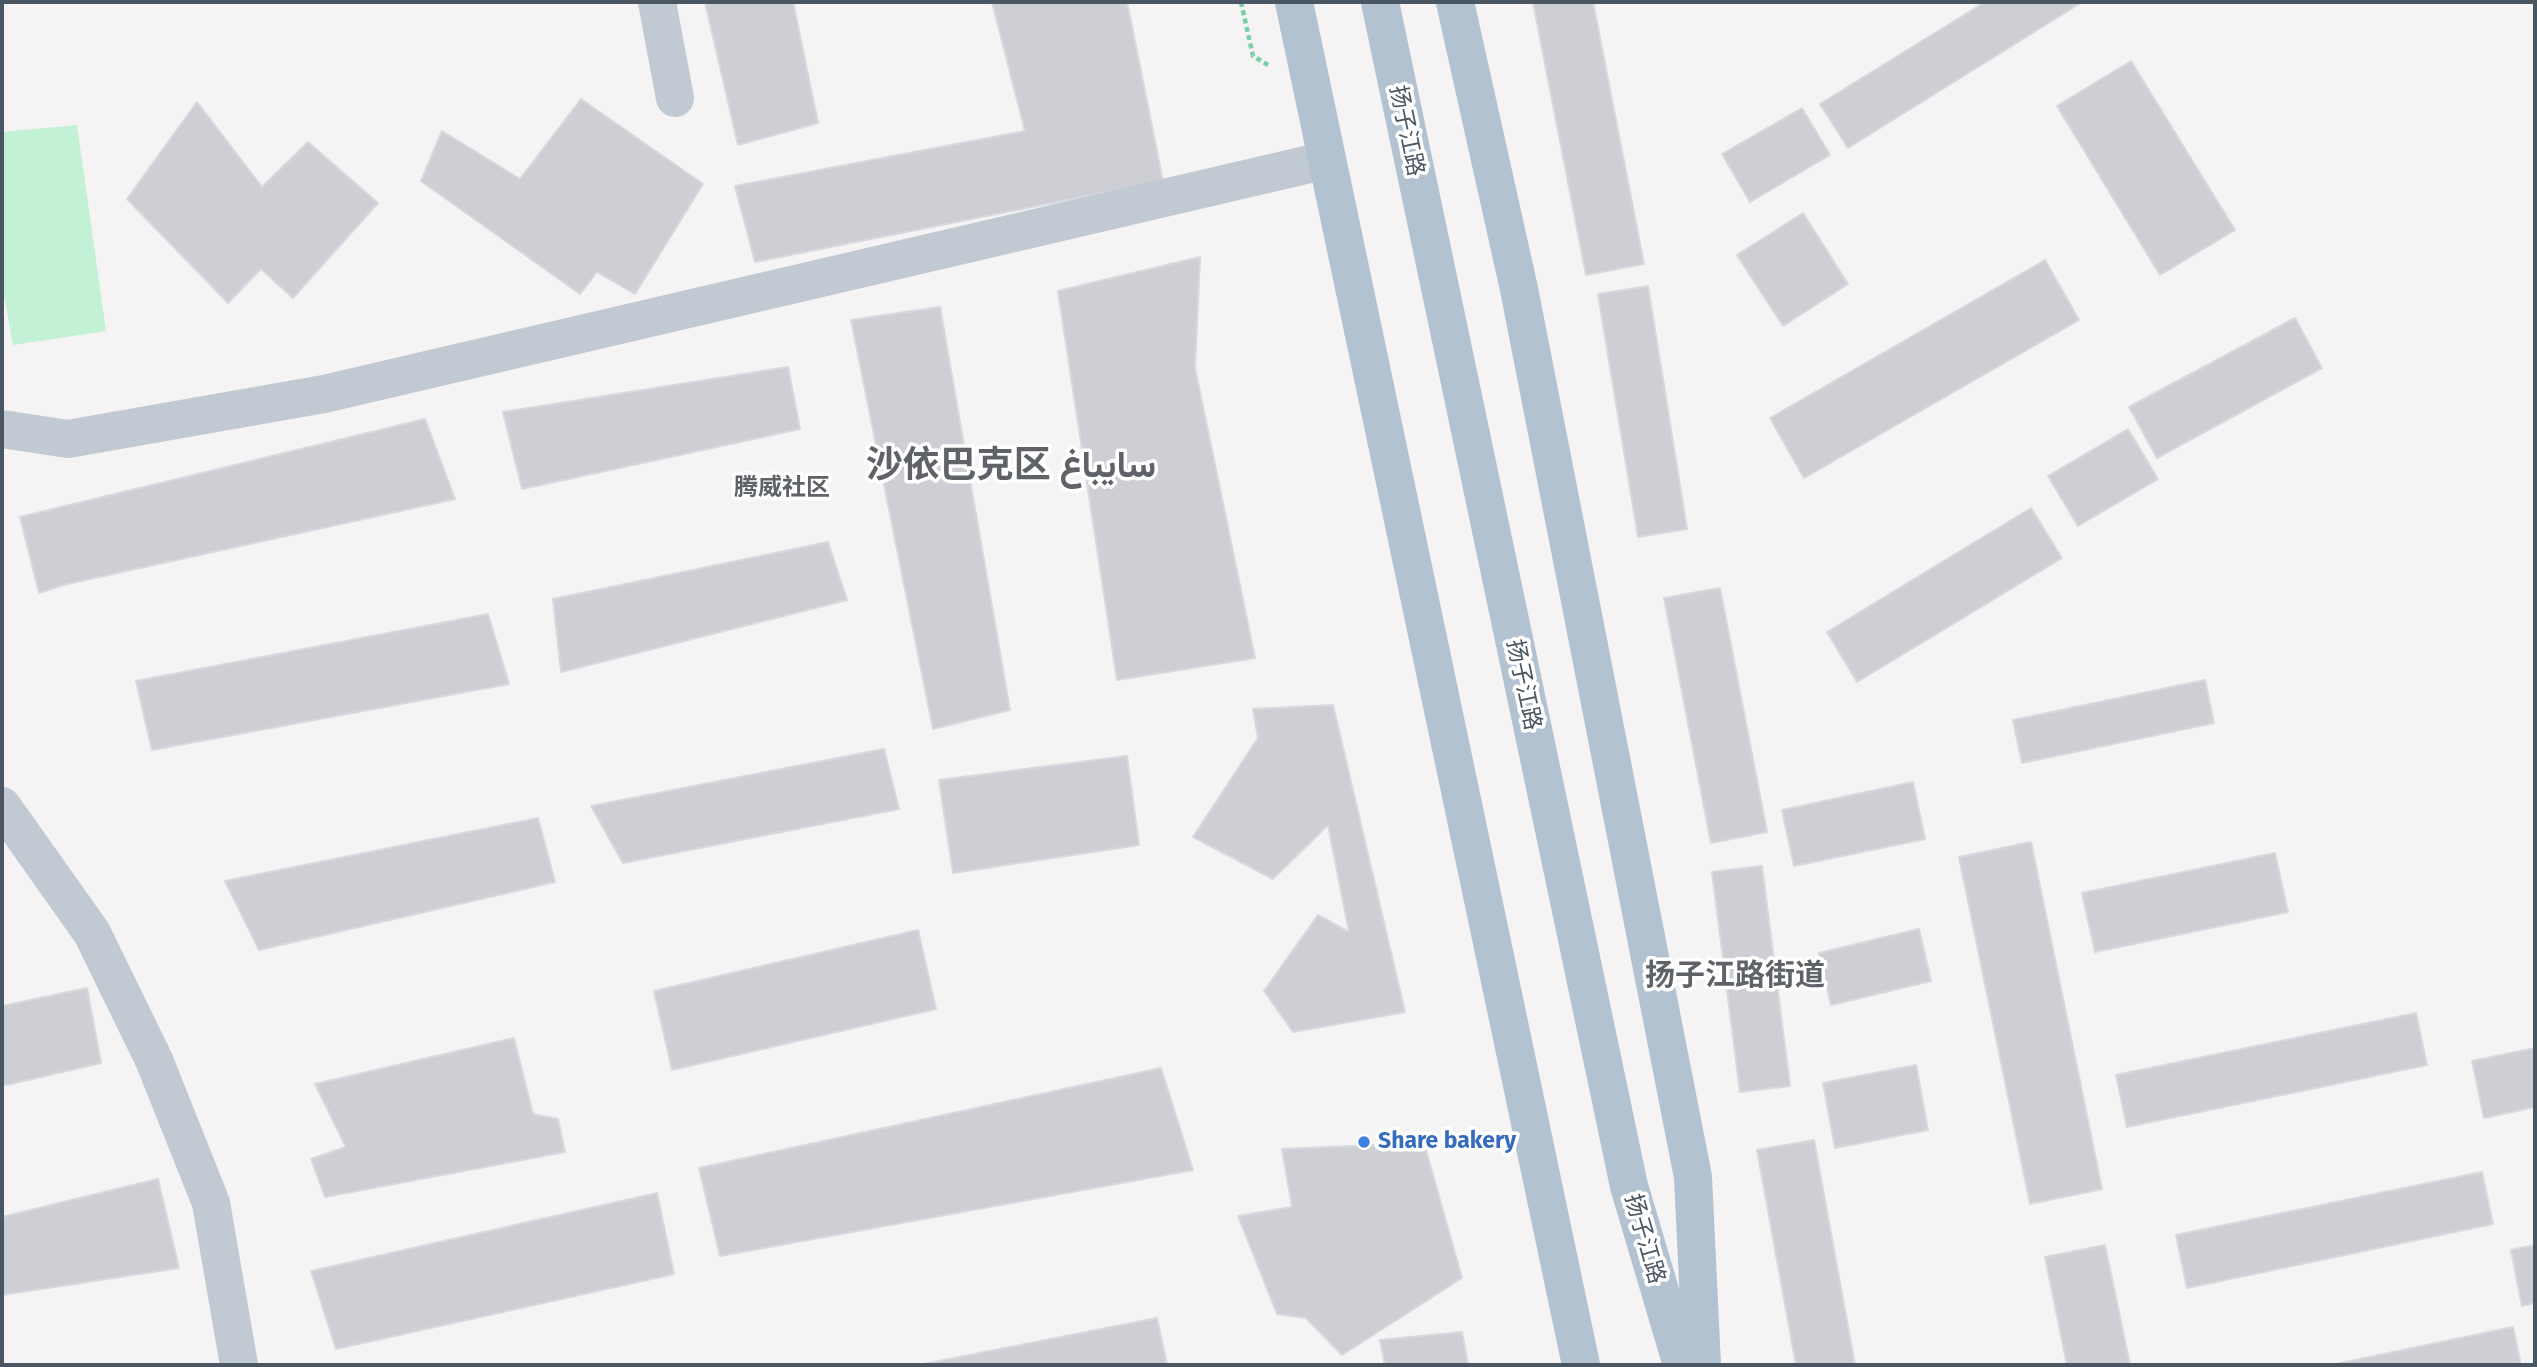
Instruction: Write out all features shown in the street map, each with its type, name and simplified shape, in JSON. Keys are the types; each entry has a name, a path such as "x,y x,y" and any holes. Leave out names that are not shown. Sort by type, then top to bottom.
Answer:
{"main road":[{"path":"1294,2 1581,1365"},
{"name":"扬子江路","path":"1380,2 1629,1186 1682,1365"},
{"path":"1455,2 1521,303 1693,1177 1702,1365"}],"street":[{"path":"657,2 675,99"},
{"path":"2,429 68,439 324,394 1327,160"},
{"path":"2,806 92,933 154,1060 211,1203 239,1365"}],"green space":[{"path":"77,125 106,331 13,345 2,284 2,132"}],"building":[{"path":"705,2 793,2 818,123 738,145"},
{"path":"992,2 1127,2 1163,181 755,262 735,186 1025,131"},
{"path":"1533,2 1593,2 1644,264 1586,275"},
{"path":"1985,2 2079,4 1848,148 1820,104"},
{"path":"2131,61 2235,230 2160,275 2057,106"},
{"path":"581,99 703,184 635,294 597,272 580,294 421,181 442,131 520,179"},
{"path":"197,102 262,187 308,142 378,203 293,298 261,269 228,303 127,199"},
{"path":"1802,108 1830,155 1750,202 1722,154"},
{"path":"1803,213 1848,284 1783,326 1737,255"},
{"path":"1200,257 1195,368 1255,658 1117,680 1058,291"},
{"path":"2045,260 2079,320 1804,478 1770,418"},
{"path":"1648,286 1687,529 1638,537 1598,294"},
{"path":"940,307 1010,710 933,729 851,320"},
{"path":"2295,318 2322,368 2157,458 2129,407"},
{"path":"788,367 800,429 522,489 503,412"},
{"path":"425,419 455,499 67,584 39,593 20,517"},
{"path":"2128,429 2158,479 2078,526 2048,476"},
{"path":"2031,508 2062,558 1857,682 1827,632"},
{"path":"828,542 847,600 561,672 553,599"},
{"path":"1720,588 1767,832 1711,843 1664,598"},
{"path":"488,614 509,684 152,750 136,681"},
{"path":"2205,680 2214,723 2022,763 2013,720"},
{"path":"1333,705 1405,1012 1293,1032 1264,991 1318,915 1349,932 1328,825 1273,879 1193,837 1258,738 1253,709"},
{"path":"884,749 899,809 623,863 591,806"},
{"path":"1127,756 1139,845 953,873 939,780"},
{"path":"1913,782 1925,839 1794,866 1782,810"},
{"path":"538,818 555,882 259,950 225,881"},
{"path":"2031,842 2102,1189 2030,1204 1959,857"},
{"path":"2275,853 2288,912 2095,952 2082,893"},
{"path":"1762,866 1790,1086 1740,1092 1712,872"},
{"path":"1919,929 1931,981 1831,1005 1819,953"},
{"path":"918,930 936,1009 672,1070 654,991"},
{"path":"87,988 101,1063 2,1086 2,1006"},
{"path":"2416,1013 2427,1065 2127,1127 2116,1075"},
{"path":"514,1038 533,1114 558,1119 565,1152 325,1197 311,1159 346,1147 315,1084"},
{"path":"2535,1048 2535,1107 2484,1118 2472,1061"},
{"path":"1916,1065 1928,1130 1835,1148 1823,1083"},
{"path":"1161,1068 1193,1170 720,1256 699,1168"},
{"path":"1814,1140 1855,1365 1796,1365 1757,1150"},
{"path":"1424,1143 1462,1278 1342,1355 1306,1318 1277,1314 1238,1216 1292,1207 1282,1149"},
{"path":"2482,1172 2493,1224 2187,1288 2176,1235"},
{"path":"158,1179 179,1268 2,1295 2,1217"},
{"path":"657,1193 674,1274 336,1349 311,1271"},
{"path":"2105,1245 2130,1365 2067,1365 2045,1257"},
{"path":"2535,1245 2535,1303 2522,1306 2511,1250"},
{"path":"1157,1318 1167,1365 919,1365"},
{"path":"2513,1327 2521,1365 2331,1365"},
{"path":"1462,1332 1468,1365 1385,1365 1380,1340"}],"place":[{"name":"Share bakery","path":"1364,1142"}],"district":[{"name":"沙依巴克区 سايباغ","path":"1011,467"},
{"name":"腾威社区","path":"782,488"},
{"name":"扬子江路街道","path":"1735,977"}]}
